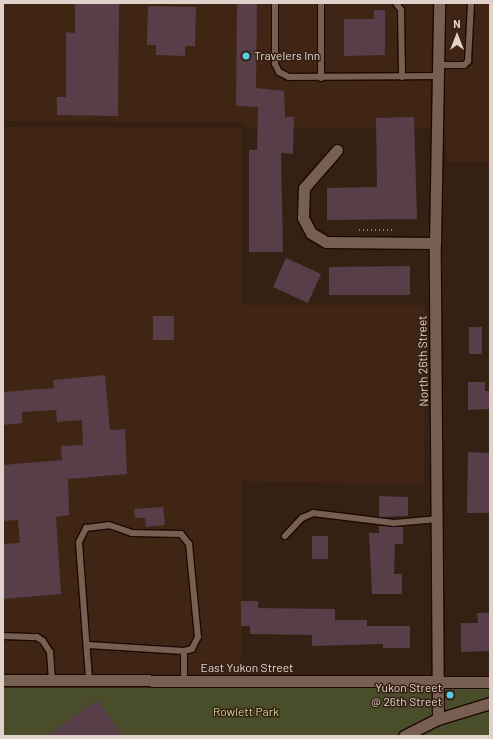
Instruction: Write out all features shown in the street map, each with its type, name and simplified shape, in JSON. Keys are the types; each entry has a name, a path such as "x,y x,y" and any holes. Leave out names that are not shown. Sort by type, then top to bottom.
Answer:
{"street":[{"name":"North 26th Street","path":"438,719 440,682 435,243 439,3"},
{"path":"336,150 304,188 303,218 311,233 326,242 435,243"},
{"name":"East Yukon Street","path":"3,680 89,679 490,682"},
{"path":"404,736 438,719 490,703"}],"lane":[{"path":"275,3 275,64 279,72 288,77 321,78 402,77 464,65 468,61 471,3"},
{"path":"321,3 321,78"},
{"path":"396,3 401,10 402,77"},
{"path":"285,536 302,518 313,513 394,523 438,519"},
{"path":"88,645 184,651 192,649 198,637 189,544 186,538 172,533 132,533 109,525 86,528 79,542 88,645 89,679"},
{"path":"3,636 37,637 43,641 50,652 52,679"},
{"path":"184,651 184,680"}],"path":[{"path":"353,230 394,230"}],"shaded area":[{"path":"3,3 432,3 430,128 246,128 241,122 3,121"},
{"path":"445,3 490,3 490,162 447,162 446,129 443,128"},
{"path":"3,127 241,128 242,305 425,305 424,485 241,481 241,675 3,673"}],"green space":[{"name":"Rowlett Park","path":"3,688 490,688 490,736 3,736"}],"building":[{"path":"75,3 119,3 118,116 57,115 57,97 66,97 66,32 75,33"},
{"path":"237,3 257,3 256,88 284,91 285,117 294,117 293,154 281,153 283,252 249,252 249,150 257,150 258,107 236,106"},
{"path":"148,6 196,7 195,46 185,46 185,56 156,55 156,45 147,45"},
{"path":"374,10 385,10 385,55 344,56 344,19 374,19"},
{"path":"414,117 417,219 327,220 327,188 377,187 376,118"},
{"path":"286,258 321,274 308,303 273,287"},
{"path":"410,266 410,295 329,295 329,267"},
{"path":"153,316 174,316 174,340 153,340"},
{"path":"469,327 482,327 482,354 469,354"},
{"path":"105,375 110,430 125,429 127,474 68,479 69,515 56,517 61,594 3,599 3,544 20,543 18,520 3,521 3,465 62,460 61,446 83,445 82,420 57,422 56,410 22,412 22,423 3,425 3,392 54,388 53,380"},
{"path":"468,382 485,382 485,391 490,391 490,409 468,410"},
{"path":"468,452 490,453 490,513 467,513"},
{"path":"379,496 408,497 408,516 379,517"},
{"path":"163,507 165,525 146,527 145,518 135,518 134,509"},
{"path":"379,526 403,527 403,544 395,544 394,574 402,574 402,594 372,594 369,533 379,533"},
{"path":"312,536 328,536 328,559 312,559"},
{"path":"241,601 258,601 258,608 335,609 335,620 367,620 367,626 410,626 410,648 383,648 383,644 312,646 312,635 250,634 250,626 241,626"},
{"path":"477,613 490,613 490,651 461,652 461,623 478,623"},
{"path":"97,700 123,736 47,736"}],"place":[{"name":"Travelers Inn","path":"246,56"},
{"name":"Yukon Street @ 26th Street","path":"450,695"}]}
